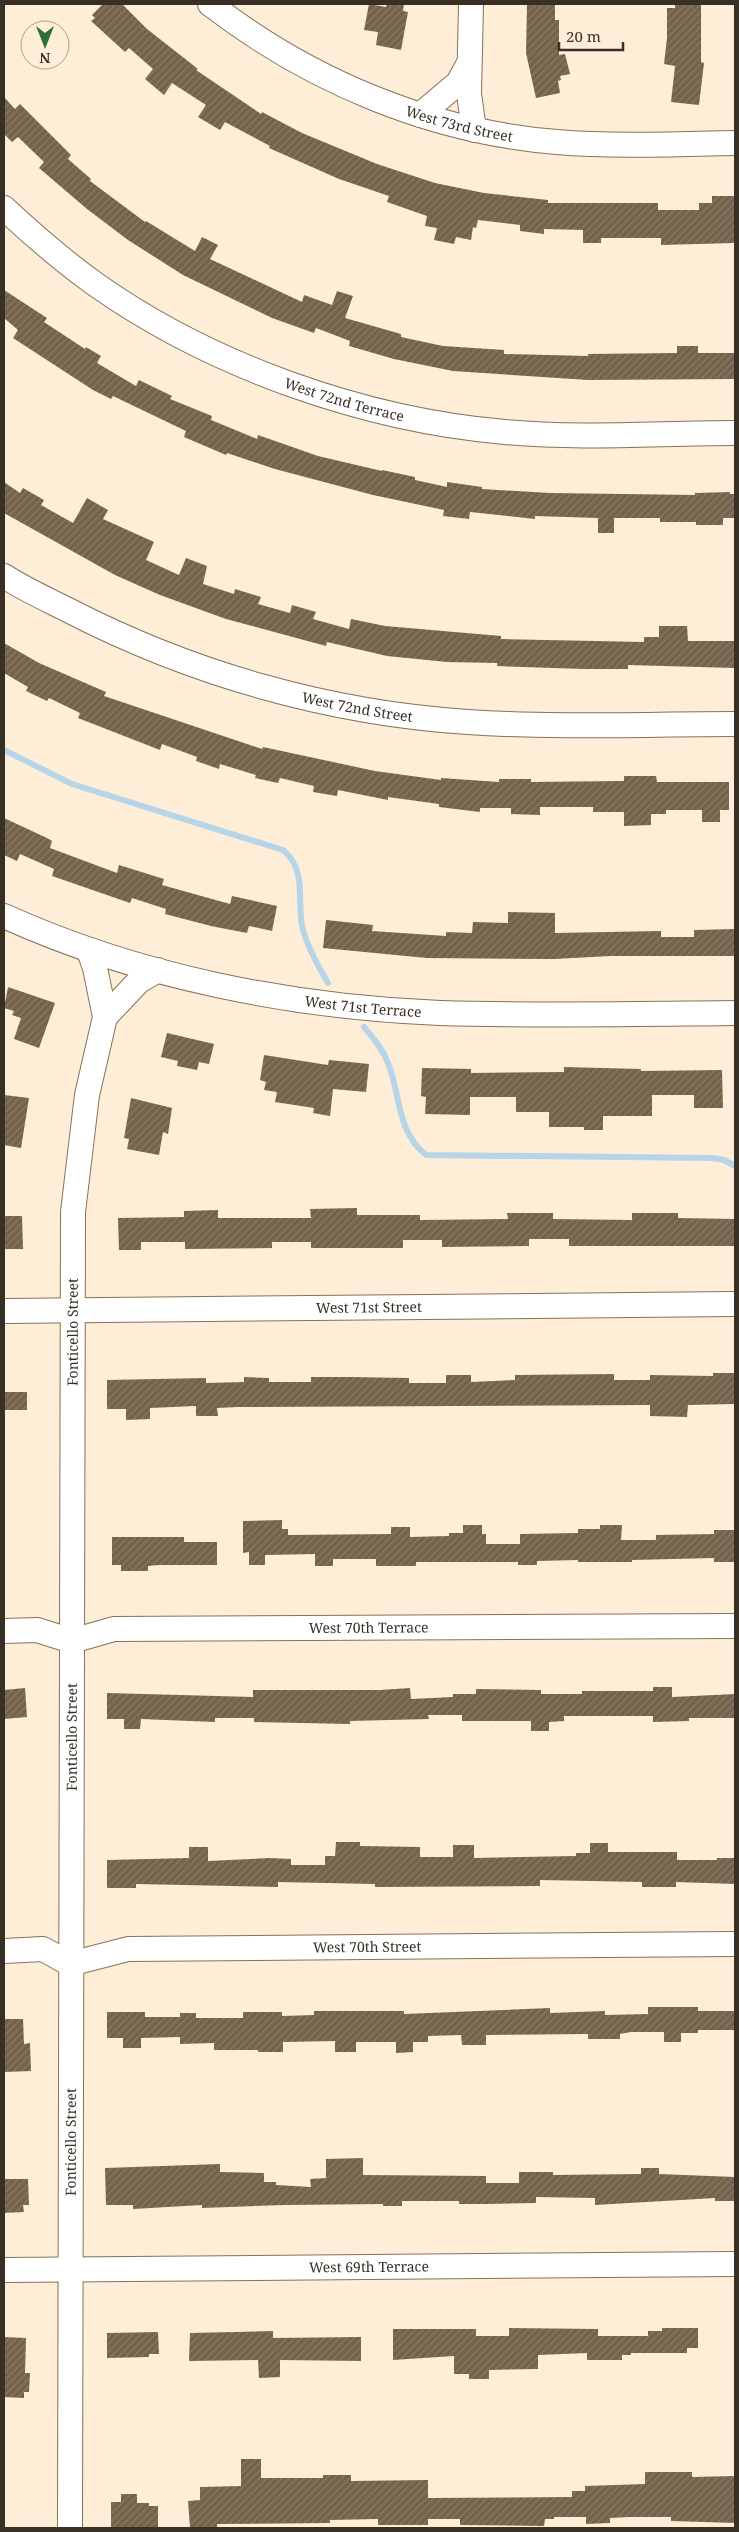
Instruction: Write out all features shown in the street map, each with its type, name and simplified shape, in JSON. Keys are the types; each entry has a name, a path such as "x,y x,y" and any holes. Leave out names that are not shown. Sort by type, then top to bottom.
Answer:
{"street":[{"name":"West 73rd Street","path":"210,4 262,40 333,80 420,115 474,130 520,138 595,145 735,143"},
{"path":"471,4 469,94 474,130"},
{"path":"420,115 458,83 469,63"},
{"name":"West 72nd Terrace","path":"4,208 53,252 97,285 184,338 270,377 338,400 407,418 505,432 554,434 735,433"},
{"name":"West 72nd Street","path":"4,576 118,636 201,668 285,693 345,706 406,716 468,722 735,724"},
{"name":"West 71st Terrace","path":"4,916 88,950 158,970 221,985 291,998 351,1006 439,1013 735,1013"},
{"name":"Fonticello Street","path":"70,2528 69,2269 73,1212 79,1147 87,1095 105,1017 95,968 88,950"},
{"path":"105,1017 139,982 158,970"},
{"name":"West 71st Street","path":"4,1312 735,1304"},
{"name":"West 70th Terrace","path":"72,1641 114,1629 735,1626"},
{"path":"4,1631 37,1630 72,1641"},
{"name":"West 70th Street","path":"70,1964 128,1949 735,1944"},
{"path":"4,1951 43,1950 70,1964"},
{"name":"West 69th Terrace","path":"4,2270 735,2264"}],"building":[{"path":"103,4 122,4 147,29 198,69 196,70 261,114 262,112 302,133 377,164 435,183 484,193 548,200 548,203 658,203 658,210 699,210 699,203 712,203 712,196 734,196 735,243 661,245 661,238 601,238 601,243 583,243 583,230 544,229 544,234 520,231 520,225 478,220 476,228 473,227 471,240 456,237 454,244 434,240 437,228 425,226 427,216 387,202 389,196 339,179 269,148 270,146 225,122 220,130 198,117 206,105 172,83 164,95 145,79 153,69 129,48 125,52 91,21 95,18 92,15"},
{"path":"369,4 386,7 387,4 404,4 403,11 408,12 401,50 376,45 378,32 364,30"},
{"path":"527,4 555,4 555,20 559,20 559,55 565,54 570,74 560,76 561,80 558,81 560,93 536,98 526,53"},
{"path":"675,4 701,4 701,62 704,63 699,105 671,102 675,66 664,64 667,38 667,8 675,8"},
{"path":"4,97 15,109 20,104 71,155 68,159 91,179 90,181 145,222 195,251 202,237 218,245 210,259 302,302 304,295 332,305 337,291 353,296 345,318 401,334 401,337 443,346 504,350 504,354 588,356 588,354 677,353 677,346 698,346 698,353 735,353 735,379 588,380 453,371 394,359 349,346 350,341 316,328 314,333 272,318 183,275 128,240 87,209 39,168 44,162 18,137 12,142 4,134"},
{"path":"4,290 47,318 44,322 85,349 86,347 101,356 97,363 136,386 139,380 172,396 170,399 212,416 211,420 257,439 258,435 318,456 415,477 415,480 447,487 447,482 482,487 482,489 550,493 695,495 695,493 730,492 730,494 735,494 735,518 723,518 723,525 696,525 696,522 660,522 660,518 614,518 614,533 598,533 598,518 535,516 535,519 470,512 469,519 443,516 444,510 373,495 275,469 227,453 226,455 184,437 186,431 113,396 111,399 93,390 13,338 18,330 4,318"},
{"path":"4,482 20,493 23,488 44,500 41,505 73,523 87,498 108,510 103,519 154,542 146,560 179,575 186,558 207,566 203,584 234,594 235,589 261,597 258,604 290,613 292,605 316,612 313,619 349,629 351,619 385,626 501,636 501,639 644,642 644,637 659,637 659,626 687,626 688,641 735,641 735,668 628,665 628,669 584,669 497,666 497,663 447,662 387,656 327,642 326,646 226,619 160,595 115,575 4,513"},
{"path":"4,643 39,663 106,692 104,696 262,749 263,747 375,771 441,780 441,778 499,782 499,779 531,779 531,782 624,781 624,776 656,776 657,782 729,782 729,810 720,810 720,822 702,822 702,810 666,810 666,814 651,814 651,825 624,826 624,812 593,812 593,807 540,807 540,815 511,814 511,808 480,808 480,812 439,807 439,804 388,797 388,800 338,790 337,796 313,792 314,786 280,778 278,783 255,778 256,775 220,764 219,769 196,761 197,757 162,744 160,750 78,718 80,713 49,698 47,701 26,691 28,687 4,673"},
{"path":"4,818 52,841 50,848 117,873 119,865 164,879 162,885 230,904 232,896 277,906 272,931 249,926 247,933 211,926 165,914 166,909 132,898 130,903 52,876 54,869 20,854 17,861 4,855"},
{"path":"508,912 555,913 555,933 661,931 661,937 694,937 694,930 735,929 735,956 611,956 554,959 427,958 323,948 326,920 373,925 372,931 446,936 446,932 472,933 473,922 508,923"},
{"path":"8,987 55,1003 39,1048 14,1039 21,1018 12,1015 14,1011 4,1008"},
{"path":"167,1033 214,1044 209,1064 199,1062 197,1070 177,1066 178,1061 161,1057"},
{"path":"264,1055 328,1065 329,1060 369,1064 366,1092 333,1089 330,1116 313,1113 314,1108 275,1102 277,1092 264,1090 266,1082 260,1080"},
{"path":"564,1067 641,1069 641,1071 722,1070 723,1108 694,1108 694,1095 652,1095 652,1116 603,1116 603,1130 584,1130 584,1127 549,1127 549,1112 516,1112 516,1097 470,1097 470,1115 425,1114 426,1097 421,1096 422,1068 471,1069 471,1073 564,1072"},
{"path":"4,1095 29,1098 21,1148 4,1145"},
{"path":"131,1098 172,1108 168,1134 163,1132 159,1155 127,1149 129,1139 124,1138"},
{"path":"357,1208 357,1215 420,1215 420,1220 508,1219 507,1213 553,1213 553,1219 632,1220 632,1213 678,1213 678,1218 735,1219 735,1246 569,1246 569,1239 529,1239 529,1246 442,1247 442,1240 403,1240 403,1248 311,1248 311,1242 272,1242 272,1248 185,1249 185,1242 141,1242 141,1250 119,1250 118,1218 184,1217 184,1211 218,1210 218,1218 311,1218 310,1209"},
{"path":"4,1216 22,1216 23,1249 4,1249"},
{"path":"713,1373 735,1373 735,1404 688,1405 687,1417 650,1416 650,1405 238,1407 217,1408 218,1416 196,1416 196,1406 150,1408 150,1419 126,1420 126,1409 107,1409 107,1380 206,1378 206,1383 244,1382 244,1377 269,1378 269,1382 311,1382 311,1377 349,1377 409,1378 409,1383 446,1383 446,1375 471,1375 471,1382 515,1380 515,1375 614,1374 614,1380 650,1380 650,1375 713,1376"},
{"path":"4,1392 27,1392 27,1410 4,1410"},
{"path":"282,1520 282,1529 288,1529 288,1535 391,1534 391,1527 410,1527 410,1537 449,1536 449,1533 463,1533 463,1525 482,1525 482,1534 486,1534 486,1544 520,1544 520,1534 578,1533 578,1529 600,1529 600,1525 622,1525 621,1540 656,1540 656,1535 714,1534 714,1530 735,1530 735,1562 714,1562 714,1558 632,1560 632,1562 537,1561 537,1565 518,1565 518,1562 416,1562 416,1566 376,1566 376,1559 333,1559 333,1566 315,1566 315,1554 265,1555 265,1565 249,1565 249,1552 243,1553 243,1521"},
{"path":"112,1537 184,1537 184,1542 217,1542 217,1565 159,1565 148,1566 148,1571 121,1571 121,1565 112,1565"},
{"path":"653,1687 672,1687 672,1697 735,1694 735,1718 689,1718 689,1721 653,1722 653,1716 564,1716 564,1721 549,1722 549,1731 531,1731 531,1721 462,1721 462,1715 428,1715 429,1719 350,1721 350,1724 254,1722 254,1718 215,1718 215,1722 141,1719 140,1729 124,1729 124,1719 107,1719 107,1693 253,1697 253,1690 380,1690 410,1688 411,1699 453,1697 453,1694 476,1694 476,1689 541,1690 541,1694 582,1694 582,1691 653,1691"},
{"path":"25,1688 27,1717 4,1719 4,1690"},
{"path":"336,1842 360,1842 360,1846 420,1847 420,1857 453,1857 453,1845 474,1845 474,1858 576,1856 576,1853 590,1853 590,1843 608,1843 608,1852 677,1852 677,1860 735,1858 735,1884 676,1882 676,1887 642,1887 642,1882 540,1880 540,1886 375,1887 375,1884 278,1882 278,1887 136,1884 136,1888 107,1888 107,1860 189,1858 189,1847 208,1847 208,1861 269,1858 291,1859 291,1865 325,1865 325,1856 335,1856"},
{"path":"648,2007 698,2007 698,2011 735,2011 735,2030 698,2030 698,2033 681,2033 681,2042 664,2042 664,2032 631,2032 620,2034 620,2039 588,2039 588,2034 486,2035 486,2045 462,2045 461,2035 428,2036 428,2042 413,2042 413,2052 396,2053 396,2042 356,2042 356,2052 335,2052 335,2041 283,2042 283,2052 258,2052 258,2050 214,2050 214,2043 180,2044 180,2037 141,2038 141,2048 123,2048 123,2038 107,2038 107,2012 145,2012 145,2017 180,2017 180,2013 196,2013 196,2018 243,2018 243,2012 282,2012 282,2016 314,2015 314,2011 404,2011 404,2014 550,2008 550,2013 605,2011 605,2015 648,2014"},
{"path":"4,2019 23,2019 24,2044 30,2043 31,2071 4,2072"},
{"path":"363,2158 363,2175 486,2176 486,2183 519,2183 519,2172 553,2172 553,2175 641,2174 641,2168 659,2168 659,2174 735,2177 735,2201 715,2201 715,2198 595,2205 595,2198 536,2197 536,2203 459,2204 459,2201 402,2201 402,2206 383,2206 383,2204 202,2208 202,2205 133,2209 133,2205 106,2205 105,2168 220,2164 220,2172 264,2173 264,2182 276,2182 276,2185 311,2187 310,2179 326,2178 326,2159"},
{"path":"4,2179 28,2179 29,2205 23,2205 24,2212 4,2213"},
{"path":"509,2328 598,2329 598,2336 648,2336 648,2331 662,2331 662,2328 698,2328 698,2348 687,2348 687,2353 631,2353 631,2355 622,2355 622,2360 587,2360 587,2353 538,2355 538,2369 489,2370 489,2379 469,2379 469,2374 454,2374 454,2356 393,2360 393,2329 476,2329 476,2336 509,2336"},
{"path":"273,2331 273,2338 361,2337 361,2361 280,2360 280,2377 259,2378 258,2360 189,2361 190,2333"},
{"path":"158,2332 159,2354 149,2354 149,2357 107,2358 107,2333"},
{"path":"4,2337 26,2338 25,2373 30,2373 29,2392 24,2392 24,2398 4,2397"},
{"path":"241,2459 261,2459 261,2478 323,2478 323,2475 351,2475 351,2481 428,2480 428,2498 572,2497 572,2491 585,2491 585,2486 645,2484 645,2472 692,2472 692,2477 735,2476 735,2523 671,2521 671,2517 630,2517 610,2518 610,2523 586,2524 586,2517 554,2517 554,2519 545,2519 544,2526 460,2525 460,2519 428,2519 428,2525 378,2525 378,2519 330,2520 330,2523 217,2524 217,2528 190,2528 188,2501 200,2500 200,2487 241,2486"},
{"path":"121,2494 137,2494 137,2503 149,2503 149,2506 158,2506 158,2528 111,2528 111,2502 121,2502"}],"waterway":[{"path":"4,750 72,784 283,850 291,858 298,876 302,926 306,941 328,983"},
{"path":"364,1027 378,1044 386,1058 404,1124 409,1135 426,1155 712,1158 724,1160 735,1166"}]}
